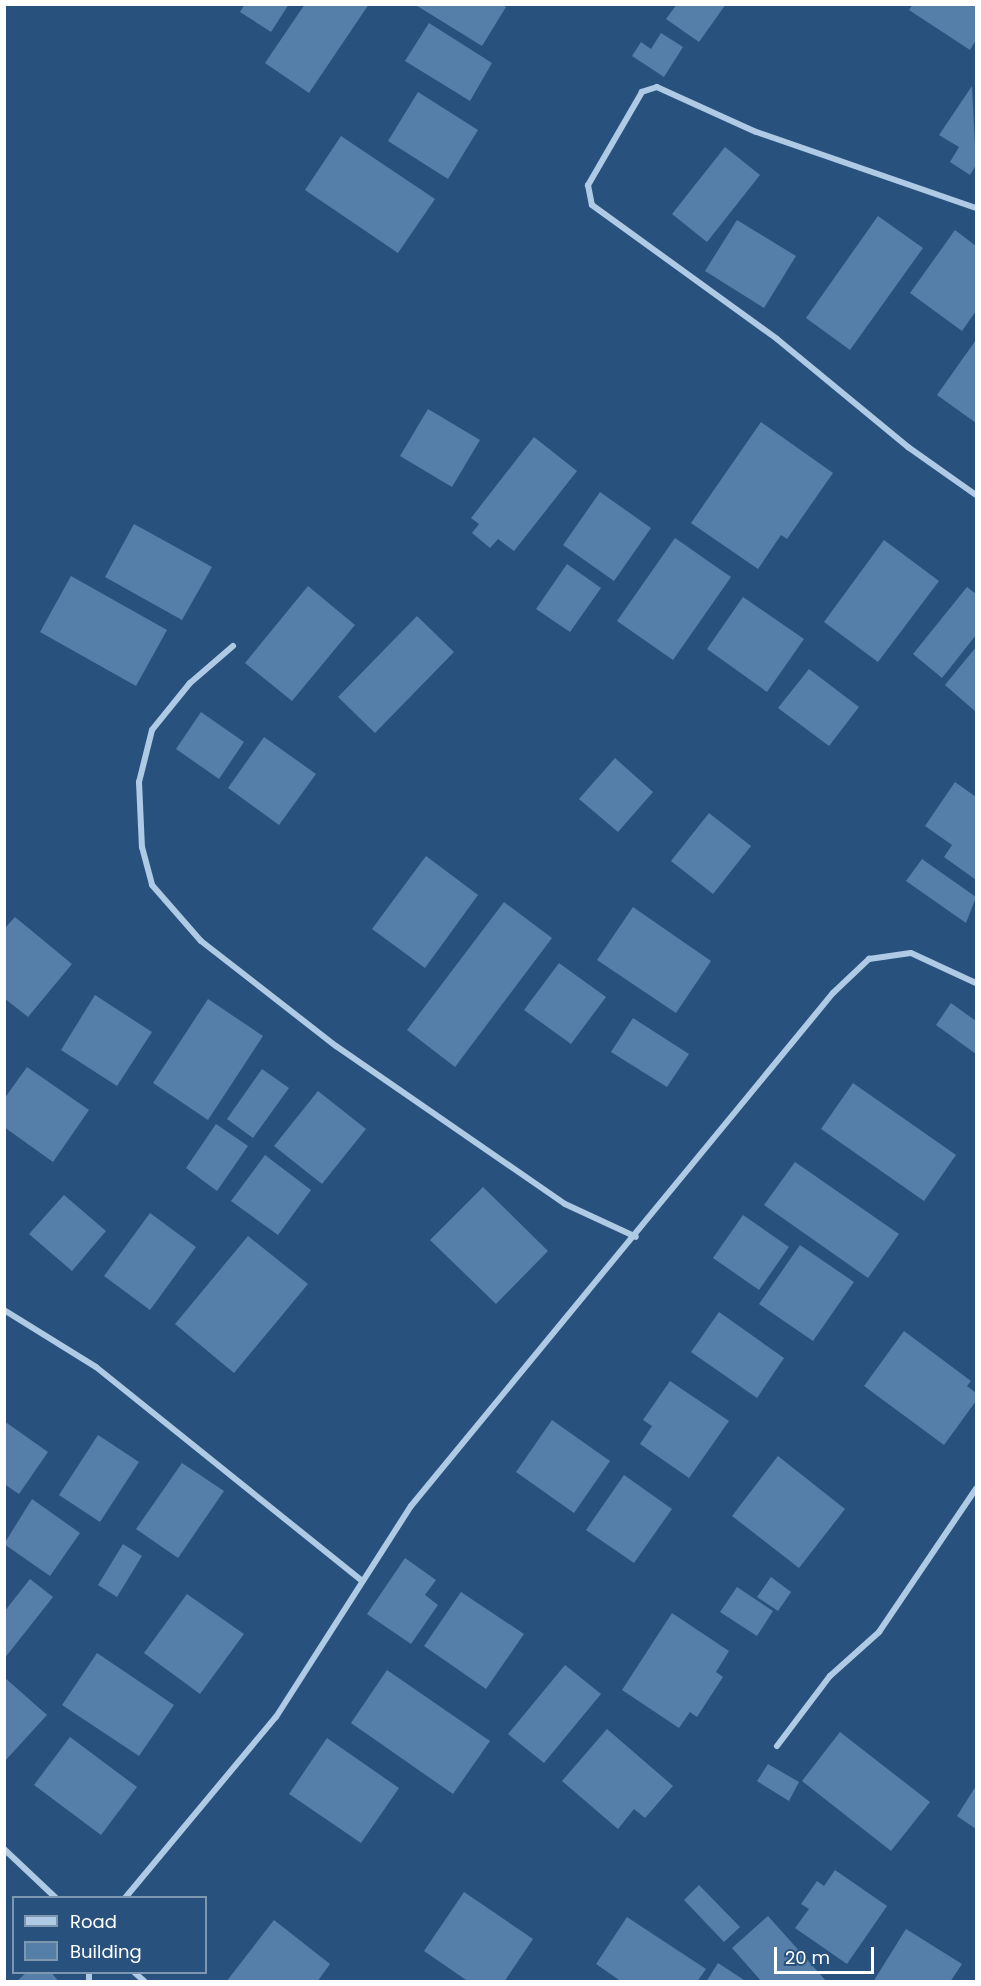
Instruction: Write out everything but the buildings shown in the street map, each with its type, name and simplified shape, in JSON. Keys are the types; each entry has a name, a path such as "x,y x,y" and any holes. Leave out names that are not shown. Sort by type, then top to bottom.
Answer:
{"street":[{"path":"976,208 756,132 657,87 642,92 588,185 592,205 777,339 908,447 976,495"},
{"path":"233,646 190,683 152,730 139,782 142,847 152,885 201,941 336,1046 565,1204 636,1237"},
{"path":"126,1896 276,1717 411,1506 636,1237 833,993 869,959 911,953 976,983"},
{"path":"4,1310 96,1367 362,1581"},
{"path":"777,1746 830,1676 879,1632 976,1489"},
{"path":"4,1849 54,1896"}]}
